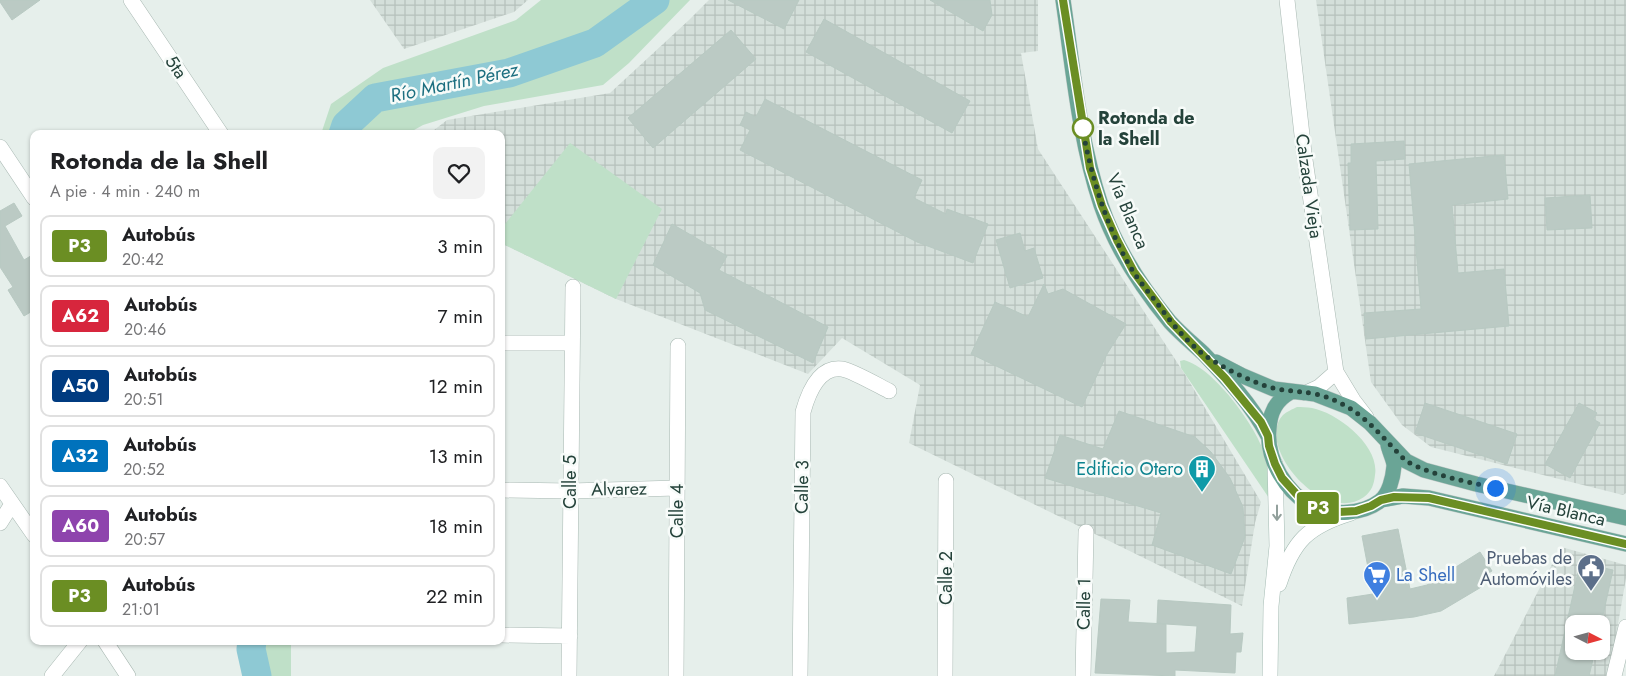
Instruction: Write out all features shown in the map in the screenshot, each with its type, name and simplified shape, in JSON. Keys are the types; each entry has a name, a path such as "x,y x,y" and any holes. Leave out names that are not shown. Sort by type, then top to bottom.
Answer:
{"main road":[{"name":"Vía Blanca","path":"1063,0 1090,168 1102,206 1134,272 1171,322 1202,353 1250,407 1268,436"},
{"name":"Vía Blanca","path":"1202,353 1228,369 1261,385 1298,393"},
{"path":"1298,393 1330,399 1351,408 1361,414 1387,441 1394,465 1388,490 1381,500 1356,511 1331,512 1314,507 1300,498 1282,478 1269,446 1269,421 1276,403 1298,393"},
{"name":"Vía Blanca","path":"1387,441 1406,461 1424,470 1476,484 1626,518"},
{"name":"Vía Blanca","path":"1381,500 1403,496 1429,498 1626,544"}],"street":[{"name":"5ta","path":"131,0 219,130"},
{"name":"Calzada Vieja","path":"1287,0 1304,153 1336,372 1359,408 1387,441"},
{"path":"0,148 30,192"},
{"name":"Calle 5","path":"569,676 573,287"},
{"path":"505,343 571,343"},
{"name":"Calle 4","path":"676,676 678,346"},
{"name":"Calle 3","path":"800,676 803,412 808,395 817,381 825,374 833,370 843,369 889,391"},
{"path":"1298,393 1319,387 1336,372"},
{"path":"1270,676 1272,606 1277,546 1275,464"},
{"name":"Calle 2","path":"945,676 946,481"},
{"path":"0,486 30,529"},
{"name":"Alvarez","path":"505,490 677,488"},
{"path":"0,523 12,504"},
{"path":"1272,606 1294,547 1302,538 1327,520 1356,511"},
{"name":"Calle 1","path":"1083,676 1086,532"},
{"path":"1614,676 1626,627"},
{"path":"505,635 570,636"},
{"path":"52,676 77,645"},
{"path":"108,645 128,676"}],"shaded area":[{"path":"370,0 528,0 514,12 404,49"},
{"path":"709,0 1038,0 1038,51 1021,53 1038,149 1186,376 1261,502 1255,523 1242,606 909,443 920,385 842,338 808,374 616,299 505,245 505,130 434,130 447,120 610,93"},
{"path":"1316,0 1626,0 1626,493 1623,495 1431,447 1402,425 1371,382"},
{"path":"1561,547 1626,565 1626,578 1609,676 1494,676"}],"green space":[{"path":"541,0 690,0 629,63 603,85 484,106 423,125 414,130 322,130 331,104 383,68 516,20"},
{"path":"570,143 662,209 616,299 505,245 505,224"},
{"path":"1184,360 1196,365 1222,388 1235,403 1256,435 1267,462 1271,501 1181,368 1180,361"},
{"path":"1297,407 1312,408 1334,416 1355,432 1364,442 1375,464 1375,475 1372,487 1364,497 1348,503 1330,501 1313,492 1285,462 1278,445 1277,429 1283,415"},
{"path":"255,645 291,645 291,676 252,676"}],"building":[{"path":"0,0 40,0 12,20"},
{"path":"728,0 799,0 784,29"},
{"path":"930,0 990,0 992,15 983,31"},
{"path":"824,19 970,101 952,133 806,52"},
{"path":"731,30 756,59 653,148 628,118"},
{"path":"765,99 922,180 914,198 946,214 947,209 988,224 973,263 917,242 740,150 750,130 740,125 746,112 756,117"},
{"path":"1404,141 1405,159 1376,161 1378,229 1350,230 1348,163 1351,163 1351,144"},
{"path":"1504,155 1508,199 1452,205 1458,273 1504,269 1509,326 1366,339 1364,313 1421,309 1409,164"},
{"path":"1590,195 1592,228 1547,230 1545,198"},
{"path":"14,203 22,216 5,226 24,260 30,256 30,312 24,316 8,290 13,287 0,267 0,211"},
{"path":"672,224 727,256 719,270 828,327 813,363 705,310 700,293 653,265"},
{"path":"1020,233 1025,251 1034,248 1043,278 1010,288 996,240"},
{"path":"1044,284 1048,294 1063,289 1126,324 1107,354 1082,407 971,354 995,302 1028,317"},
{"path":"1425,403 1517,434 1507,464 1415,433"},
{"path":"1579,403 1597,413 1593,419 1600,423 1570,478 1545,464"},
{"path":"1119,411 1195,437 1211,452 1230,478 1243,507 1245,537 1231,574 1152,545 1161,513 1045,478 1060,435 1103,449"},
{"path":"1398,529 1410,589 1427,585 1480,552 1492,571 1480,578 1483,586 1441,611 1414,617 1349,624 1347,598 1373,594 1362,536"},
{"path":"1580,563 1613,570 1603,615 1568,615"},
{"path":"1101,599 1130,600 1128,622 1166,624 1157,623 1158,600 1231,605 1230,634 1243,633 1241,652 1236,652 1235,673 1175,670 1175,676 1095,673","holes":["1166,624 1197,626 1195,652 1166,653"]},
{"path":"1565,631 1565,660 1593,660 1589,676 1555,676"}],"waterway":[{"name":"Río Martín Pérez","path":"344,130 346,125 375,98 509,73 595,43 655,0"},
{"name":"Río Martín Pérez","path":"252,645 257,676"}],"bus line":[{"name":"P3","path":"1063,0 1090,168 1102,206 1117,240 1134,272 1171,322 1225,378 1261,422 1268,436 1275,464 1282,478 1300,498 1322,510 1339,512 1356,511 1381,500 1394,497 1429,498 1626,544"}],"place":[{"name":"Rotonda de la Shell","path":"1083,128"},
{"name":"Edificio Otero","path":"1202,493"},
{"name":"Pruebas de Automóviles","path":"1591,592"},
{"name":"La Shell","path":"1377,599"}],"route":[{"path":"1083,128 1090,168 1102,206 1117,240 1134,272 1171,322 1202,353 1228,369 1261,385 1291,392 1314,394 1351,408 1361,414 1406,461 1424,470 1495,488"}]}
